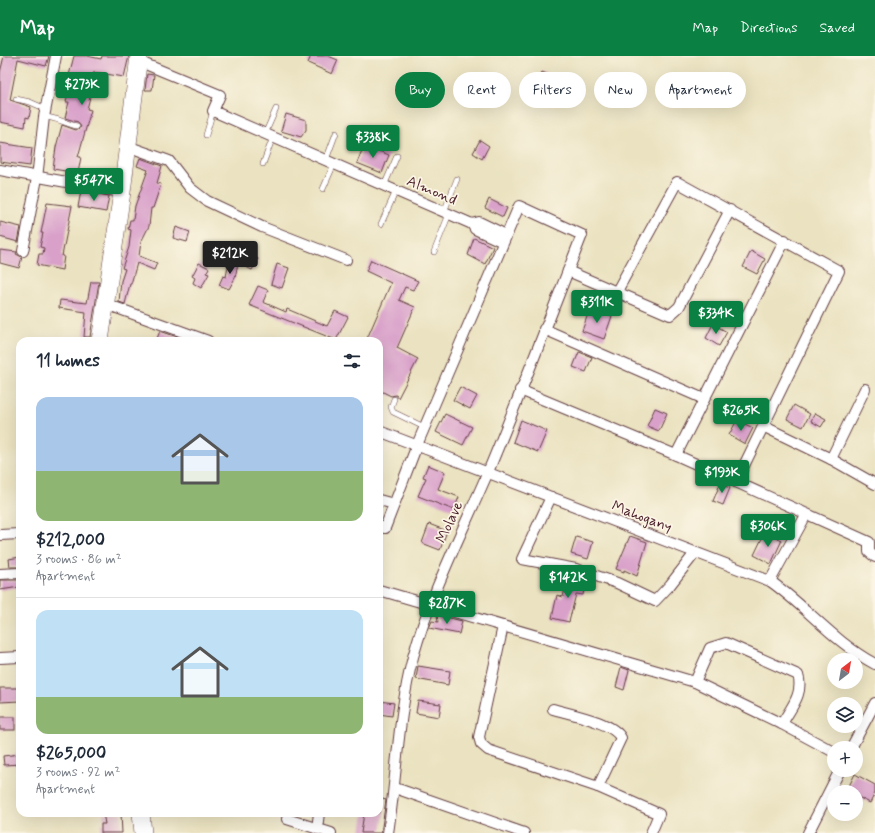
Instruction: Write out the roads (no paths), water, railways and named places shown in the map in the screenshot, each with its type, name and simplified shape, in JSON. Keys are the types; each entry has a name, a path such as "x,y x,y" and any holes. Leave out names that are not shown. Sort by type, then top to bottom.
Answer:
{"main road":[{"path":"101,337 122,192 139,58"},
{"path":"141,817 143,833"}],"street":[{"path":"23,251 37,178 45,113 56,56"},
{"path":"139,58 220,95 213,111"},
{"name":"Almond","path":"213,111 472,224 475,229 505,238"},
{"path":"127,146 169,161 190,188 207,202 262,227 346,260"},
{"path":"0,170 37,178 122,192"},
{"path":"617,291 677,182 839,271 765,427 736,482"},
{"name":"Molave","path":"388,833 395,788 403,700 413,657 429,604 488,472 582,235 519,206 505,238"},
{"path":"568,271 670,315 679,307 730,210"},
{"path":"383,528 385,528 424,427 505,238"},
{"path":"676,455 785,240"},
{"path":"106,304 197,337"},
{"path":"544,330 704,399"},
{"path":"831,459 866,389"},
{"path":"520,390 676,455 806,515 872,542 869,552 875,557"},
{"path":"765,427 831,459 875,484"},
{"name":"Mahogany","path":"383,431 770,581 791,596 846,645 875,664"},
{"path":"551,497 522,559 576,569 617,583 655,601 670,585 695,553"},
{"path":"383,501 394,504"},
{"path":"770,581 806,515"},
{"path":"0,535 16,534"},
{"path":"0,574 16,573"},
{"path":"383,591 694,682 782,724 827,748"},
{"path":"504,626 479,737 481,744 488,750 598,787 659,814 651,833"},
{"path":"694,682 710,648 726,642 798,675 801,685 799,693 782,724"},
{"path":"0,658 16,657"},
{"path":"855,741 875,702"},
{"path":"553,709 608,726 618,732 621,738 598,787"},
{"path":"808,833 836,777"},
{"path":"395,788 524,833"},
{"path":"317,829 318,817"},
{"path":"287,819 331,833"}],"lane":[{"path":"16,99 30,102 45,113 63,123 77,126"},
{"path":"263,164 276,109"},
{"path":"206,135 213,111"},
{"path":"323,189 336,133"},
{"path":"384,186 397,156"},
{"path":"434,252 457,179"},
{"path":"381,224 396,191"},
{"path":"394,399 391,407 393,412 424,427"}]}
